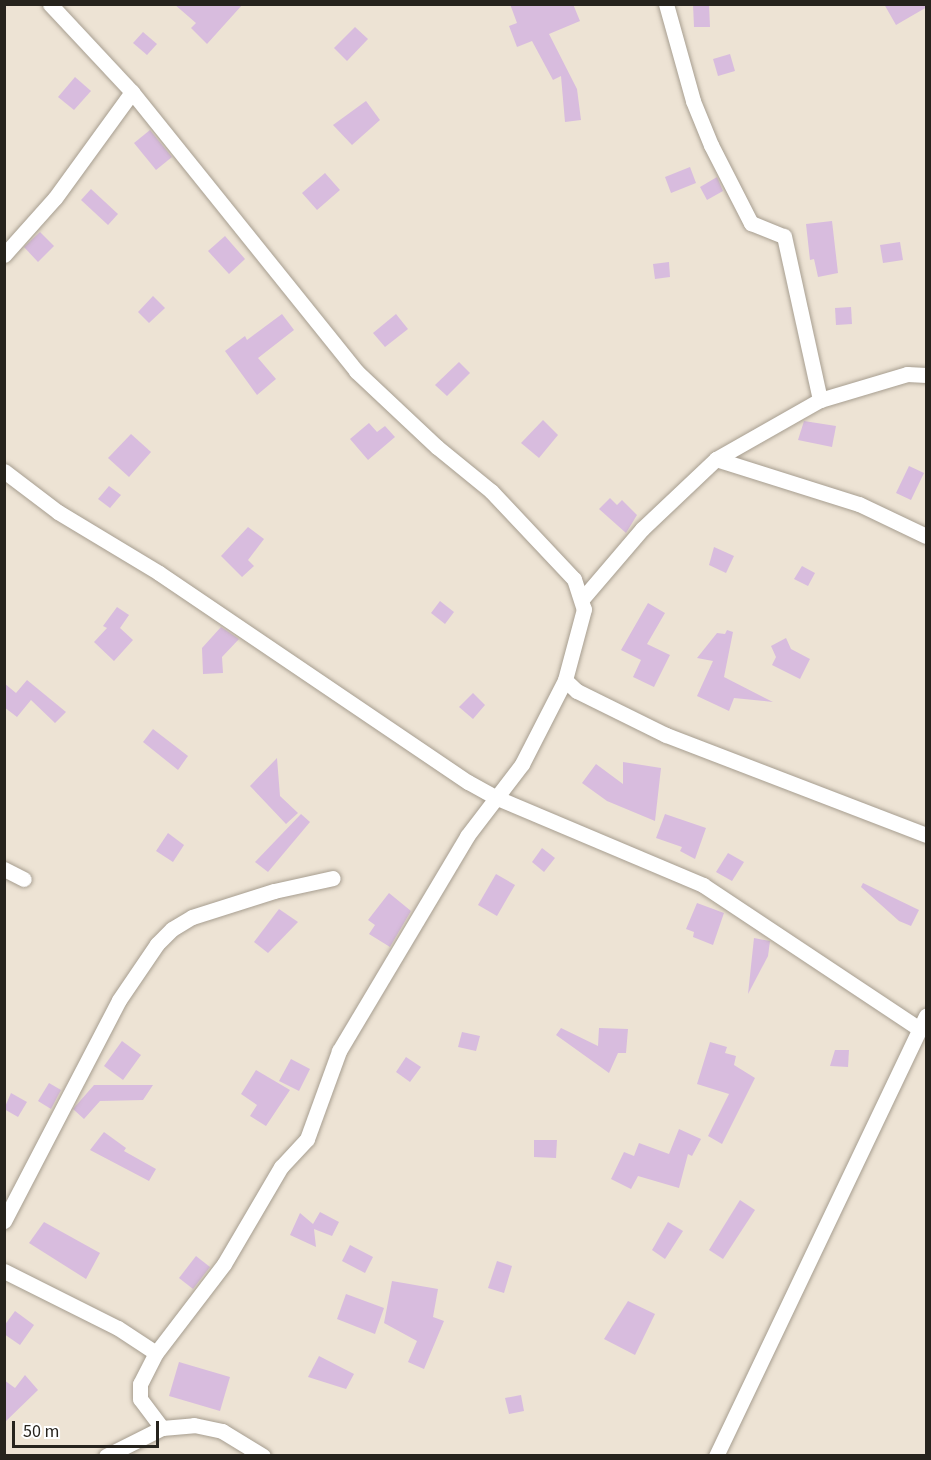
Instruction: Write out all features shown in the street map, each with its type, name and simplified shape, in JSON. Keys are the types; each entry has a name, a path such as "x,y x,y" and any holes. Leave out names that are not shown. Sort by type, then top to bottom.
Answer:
{"street":[{"path":"50,4 132,92 356,370 437,447 491,491 574,579 583,598 581,625 565,680 522,764 467,836 339,1051 307,1139 281,1167 224,1264 156,1353 140,1384 140,1399 162,1428"},
{"path":"666,4 693,101 711,145 751,223 784,236 820,400"},
{"path":"4,255 55,198 132,92"},
{"path":"583,598 642,529 716,459 820,400 907,374 927,375"},
{"path":"716,459 859,504 927,536"},
{"path":"4,471 58,512 159,573 387,730 495,797 703,885 923,1022 716,1455"},
{"path":"565,680 577,691 666,735 927,835"},
{"path":"4,869 24,879"},
{"path":"4,1221 120,1000 157,944 172,929 192,917 274,891 333,878"},
{"path":"4,1271 118,1328 156,1353"},
{"path":"106,1455 162,1428 194,1425 222,1431 263,1455"}],"building":[{"path":"174,4 243,4 207,44 191,28 196,23"},
{"path":"510,4 573,4 580,21 549,34 577,89 581,120 565,122 561,76 553,80 532,41 517,47 509,26 517,23"},
{"path":"693,4 709,4 710,27 694,27"},
{"path":"884,4 927,4 927,7 896,25"},
{"path":"355,27 368,39 347,61 334,48"},
{"path":"143,32 157,44 147,55 133,43"},
{"path":"730,54 735,71 718,76 713,59"},
{"path":"75,77 91,91 74,110 58,97"},
{"path":"366,101 380,120 352,145 333,125"},
{"path":"150,130 172,157 156,170 134,143"},
{"path":"690,167 696,183 671,193 665,177"},
{"path":"325,173 340,190 317,210 302,193"},
{"path":"717,177 723,191 707,200 700,187"},
{"path":"91,189 118,214 108,225 81,200"},
{"path":"832,221 838,273 818,277 814,259 810,260 806,224"},
{"path":"40,232 54,246 38,262 24,247"},
{"path":"225,236 245,259 229,274 208,251"},
{"path":"900,242 903,260 883,263 880,245"},
{"path":"669,262 670,277 655,279 653,264"},
{"path":"153,296 165,308 149,323 138,312"},
{"path":"851,307 852,324 836,325 835,308"},
{"path":"282,314 294,330 258,358 276,379 257,395 225,351 245,336 247,340"},
{"path":"396,314 408,329 385,347 373,333"},
{"path":"459,362 470,373 447,396 435,385"},
{"path":"543,420 558,435 539,458 521,443"},
{"path":"804,421 836,426 832,447 798,440"},
{"path":"369,423 377,432 385,426 395,437 368,460 350,439"},
{"path":"131,434 151,452 129,477 108,458"},
{"path":"909,466 924,473 911,500 896,493"},
{"path":"109,486 121,495 110,508 98,499"},
{"path":"610,498 617,505 622,500 637,515 626,533 599,509"},
{"path":"248,527 264,539 248,560 254,566 242,577 221,556"},
{"path":"714,547 734,556 726,573 709,565"},
{"path":"802,566 815,573 808,586 794,579"},
{"path":"440,601 454,612 445,624 431,613"},
{"path":"648,603 665,613 647,644 670,655 654,687 633,677 641,660 621,650"},
{"path":"117,607 129,615 120,628 133,640 114,661 94,642 107,628 103,626"},
{"path":"221,627 239,639 222,657 223,673 203,674 202,648"},
{"path":"727,630 733,632 724,677 773,702 734,698 729,711 697,696 713,661 697,658 717,633 725,634"},
{"path":"786,638 791,649 810,659 800,679 772,665 776,657 771,646"},
{"path":"27,680 66,712 55,723 31,700 17,717 4,707 4,683 16,693"},
{"path":"473,693 485,705 473,719 459,707"},
{"path":"153,729 188,756 178,770 143,742"},
{"path":"277,758 280,796 298,813 286,824 250,786"},
{"path":"623,762 661,768 655,821 607,801 582,783 596,764 623,784"},
{"path":"301,814 310,822 268,872 255,862"},
{"path":"665,814 706,828 695,859 680,851 682,847 656,838"},
{"path":"168,833 184,845 173,862 156,851"},
{"path":"542,848 555,858 544,872 532,862"},
{"path":"728,853 744,862 732,881 716,872"},
{"path":"496,874 515,885 497,916 478,905"},
{"path":"863,883 919,910 911,926 899,921 861,887"},
{"path":"389,893 411,911 390,947 369,934 375,925 368,920"},
{"path":"697,903 724,913 713,945 693,937 694,932 686,929"},
{"path":"279,909 298,922 268,953 254,942"},
{"path":"754,938 770,941 768,956 748,994"},
{"path":"561,1028 598,1046 599,1028 628,1029 626,1053 618,1053 609,1073 556,1035"},
{"path":"462,1032 480,1036 476,1051 458,1047"},
{"path":"122,1041 141,1055 123,1080 104,1066"},
{"path":"710,1042 727,1047 725,1053 736,1056 734,1065 755,1078 722,1144 708,1136 729,1094 697,1084"},
{"path":"835,1050 849,1050 848,1067 830,1066"},
{"path":"406,1057 421,1067 410,1082 396,1072"},
{"path":"291,1059 310,1069 299,1091 279,1081"},
{"path":"256,1070 290,1090 266,1126 250,1116 257,1105 241,1094"},
{"path":"49,1083 61,1090 51,1109 38,1101"},
{"path":"94,1085 153,1085 143,1100 100,1101 84,1119 73,1109"},
{"path":"11,1093 27,1102 18,1117 4,1109"},
{"path":"679,1129 701,1139 692,1156 688,1154 679,1188 638,1176 631,1189 611,1179 624,1152 634,1156 639,1143 669,1154"},
{"path":"104,1132 126,1148 124,1151 156,1169 149,1181 90,1150"},
{"path":"534,1140 557,1140 556,1158 534,1157"},
{"path":"740,1200 755,1210 723,1259 709,1250"},
{"path":"320,1212 339,1222 332,1236 314,1229 316,1247 290,1235 300,1213 313,1224"},
{"path":"44,1222 100,1253 86,1279 29,1243"},
{"path":"668,1222 683,1231 665,1259 652,1250"},
{"path":"350,1245 373,1257 365,1273 342,1261"},
{"path":"196,1256 210,1267 193,1289 179,1278"},
{"path":"497,1261 512,1266 504,1293 488,1288"},
{"path":"392,1281 438,1289 433,1317 444,1321 424,1369 408,1362 417,1341 384,1323"},
{"path":"346,1294 384,1308 375,1334 337,1319"},
{"path":"628,1301 655,1314 635,1355 604,1339"},
{"path":"15,1311 34,1325 20,1345 4,1334 4,1326"},
{"path":"319,1356 354,1374 346,1389 308,1377"},
{"path":"179,1362 230,1377 220,1411 169,1396"},
{"path":"25,1375 38,1390 4,1423 4,1380 15,1388"},
{"path":"521,1395 524,1411 509,1414 505,1398"}]}
